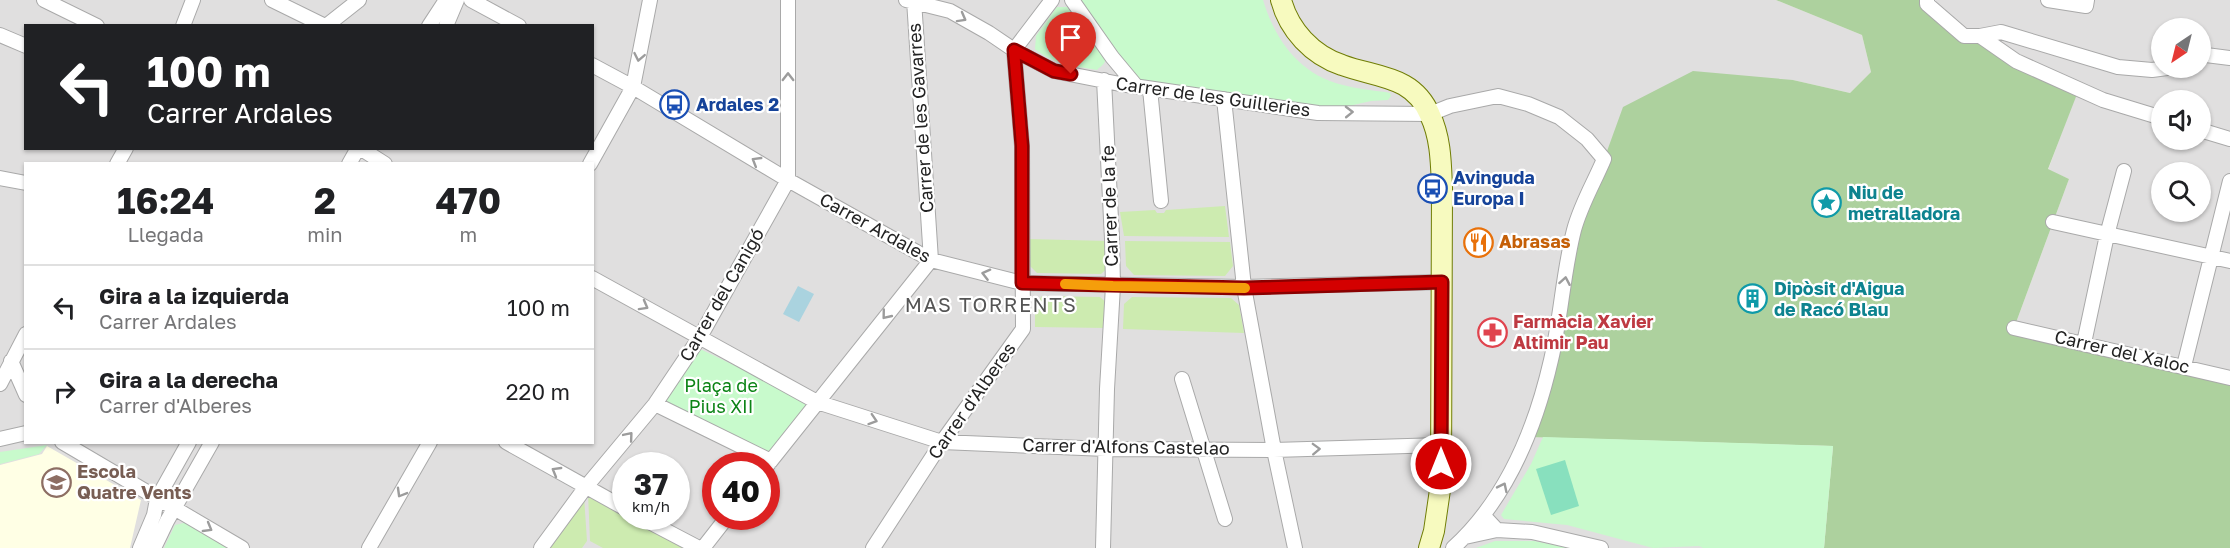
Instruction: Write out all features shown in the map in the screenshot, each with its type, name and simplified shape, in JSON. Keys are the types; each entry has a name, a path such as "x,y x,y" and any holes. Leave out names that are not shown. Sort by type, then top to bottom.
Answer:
{"street":[{"path":"44,0 93,24"},
{"path":"272,0 322,24"},
{"path":"329,24 359,0"},
{"path":"430,24 446,0"},
{"path":"447,24 457,0"},
{"path":"471,0 515,24"},
{"path":"591,162 633,87 650,0"},
{"name":"Carrer del Canigó","path":"541,548 585,488 655,404 700,337 788,180 788,0"},
{"path":"1014,50 1052,0"},
{"path":"1072,0 1112,57 1144,88 1161,201"},
{"path":"1281,0 1295,30 1324,57 1341,65 1386,76 1404,84 1422,100 1430,114 1440,148 1442,188 1440,483 1434,531 1429,548"},
{"path":"2048,0 2086,6 2087,0"},
{"path":"184,24 191,1"},
{"name":"Carrer de les Guilleries","path":"911,1 950,11 1054,71 1144,88 1318,112 1430,114 1450,106 1498,96 1528,104 1559,117 1587,140 1604,159 1584,198 1574,230 1551,361 1528,437 1499,496 1483,515"},
{"name":"Carrer de les Gavarres","path":"911,1 931,260"},
{"path":"1927,2 1964,36 2001,32 2118,68 2151,70"},
{"path":"0,35 24,45"},
{"path":"1980,36 2016,61 2103,100 2151,115"},
{"name":"Carrer d'Alberes","path":"873,548 942,442 1023,329 1022,146 1014,50"},
{"path":"2211,56 2230,58"},
{"name":"Carrer Ardales","path":"594,66 788,180 931,260 1022,283 1244,288 1442,282"},
{"name":"Carrer de la fe","path":"1103,548 1113,286 1113,238 1104,80"},
{"path":"1224,99 1244,288 1295,548"},
{"path":"2211,133 2230,139"},
{"path":"363,150 378,158"},
{"path":"2084,343 2107,235 2124,171"},
{"path":"0,178 24,183"},
{"path":"2184,366 2230,182"},
{"path":"2053,222 2230,261"},
{"path":"778,452 931,260"},
{"name":"Carrer d'Alfons Castelao","path":"594,279 817,402 942,442 1106,449 1274,450 1441,445"},
{"name":"Carrer del Xaloc","path":"2014,328 2230,378"},
{"path":"0,384 24,338"},
{"path":"11,361 24,390"},
{"path":"1182,380 1225,519"},
{"path":"655,404 746,452"},
{"path":"0,439 24,433"},
{"path":"65,444 242,548"},
{"path":"140,548 154,515 157,499 188,444"},
{"path":"154,548 211,444"},
{"path":"369,548 429,444"},
{"path":"509,444 612,502"},
{"path":"1454,548 1483,515 1497,530"},
{"path":"666,530 701,548 716,530"},
{"path":"1465,537 1497,530 1532,532 1600,548"}],"shaded area":[{"path":"0,0 1776,0 1862,35 1871,72 1850,93 1793,80 1529,437 1833,446 1824,548 0,548"},
{"path":"1927,0 2230,0 2230,378 2014,328 2069,179 2048,170 2078,89 1964,36"},
{"name":"Escola Quatre Vents","path":"47,446 141,500 130,548 0,548 0,465 42,454"}],"green space":[{"path":"1073,0 1263,0 1282,42 1291,54 1314,73 1343,85 1390,93 1391,96 1388,100 1371,101 1318,113 1138,86"},
{"path":"1776,0 1927,0 1964,36 2079,89 2048,169 2069,179 2014,328 2230,378 2230,548 1824,548 1833,446 1528,437 1569,256 1623,107 1693,71 1793,80 1850,93 1871,72 1862,35"},
{"path":"1057,7 1067,7 1104,54 1104,64 1097,70 1056,61 1035,49 1036,36"},
{"path":"1225,206 1229,237 1124,236 1120,212 1155,210 1157,213 1164,213 1166,210"},
{"path":"1028,239 1108,241 1110,266 1101,274 1037,273 1029,265"},
{"path":"1125,241 1230,242 1233,266 1225,276 1134,275 1126,266"},
{"path":"1042,296 1100,297 1109,305 1107,328 1035,327 1035,304"},
{"path":"1132,297 1231,298 1239,305 1244,333 1123,329 1124,304"},
{"name":"Plaça de Pius XII","path":"698,348 811,402 773,452 761,452 655,404"},
{"path":"1543,437 1833,446 1824,548 1703,548 1699,546 1653,548 1567,525 1504,519 1501,515 1531,464"},
{"path":"47,445 39,454 0,464 0,452"},
{"path":"1565,460 1579,506 1551,515 1536,469"},
{"path":"588,493 612,505 612,530 661,530 696,548 603,548 590,541"},
{"path":"584,496 587,541 582,548 543,548"},
{"path":"188,522 233,548 164,548 175,525"},
{"path":"1495,541 1534,541 1570,548 1476,548"}],"water":[{"path":"798,286 814,294 799,322 783,314"}],"slow traffic":[{"path":"1065,284 1245,288"}],"place":[{"name":"Ardales 2","path":"675,105"},
{"name":"Avinguda Europa I","path":"1432,188"},
{"name":"Niu de metralladora","path":"1827,203"},
{"name":"Abrasas","path":"1478,242"},
{"name":"Dipòsit d'Aigua de Racó Blau","path":"1753,299"},
{"name":"Farmàcia Xavier Altimir Pau","path":"1492,332"},
{"name":"Escola Quatre Vents","path":"56,482"}],"district":[{"name":"MAS TORRENTS","path":"991,305"}],"route":[{"path":"1071,74 1054,71 1014,50 1022,146 1022,283 1244,288 1442,282 1441,464"}]}
